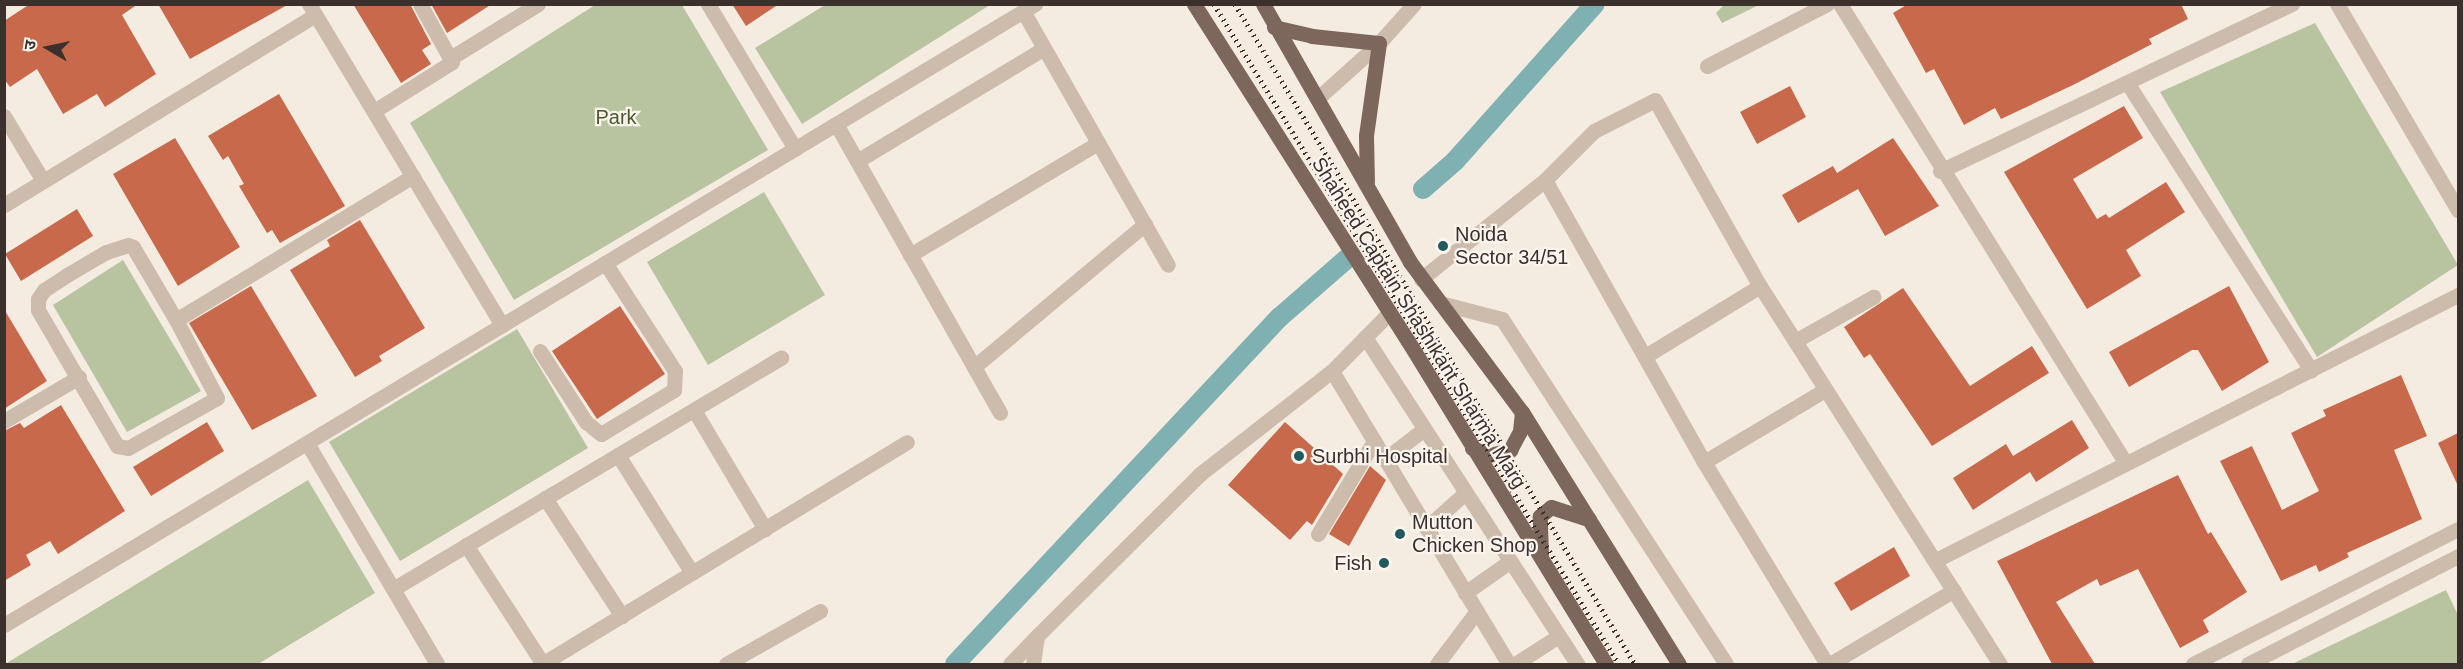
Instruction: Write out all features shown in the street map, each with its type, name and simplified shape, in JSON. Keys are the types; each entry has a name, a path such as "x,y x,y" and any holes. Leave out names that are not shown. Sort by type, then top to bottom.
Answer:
{"main road":[{"name":"Shaheed Captain Shashikant Sharma Marg","path":"1194,4 1606,664"},
{"name":"Shaheed Captain Shashikant Sharma Marg","path":"1263,4 1274,27 1318,98 1410,262 1522,412 1679,664"},
{"path":"1274,27 1312,36 1379,43 1366,136 1367,183"},
{"path":"1472,448 1489,454 1510,450 1520,430 1522,412"},
{"path":"1542,560 1538,536 1540,516 1551,507 1589,519"}],"street":[{"path":"420,4 452,59"},
{"path":"374,111 538,4"},
{"path":"708,4 795,149"},
{"path":"1318,98 1379,43 1414,4"},
{"path":"1707,66 1827,4"},
{"path":"1840,4 1940,171 2124,462"},
{"path":"1940,171 2128,84 2292,4"},
{"path":"2337,4 2458,210"},
{"path":"4,625 1029,8 1044,48 1168,264"},
{"path":"4,205 312,10 502,325"},
{"path":"857,161 1044,48"},
{"path":"2128,84 2311,369"},
{"path":"1421,279 1545,180 1594,131 1655,100 1760,286 2000,664"},
{"path":"4,116 43,181"},
{"path":"836,124 1000,413"},
{"path":"910,255 1098,143"},
{"path":"176,320 413,177"},
{"path":"1545,180 1647,355 1704,462 1829,664 1954,590"},
{"path":"974,368 1145,224"},
{"path":"121,245 133,247 218,392 214,402 122,448 79,377 38,310 38,299 44,290 106,252 121,245"},
{"path":"540,351 586,422 601,434 674,390 675,371 605,263"},
{"path":"1647,355 1760,286"},
{"path":"1936,560 2124,462 2458,294"},
{"path":"1795,341 1873,297"},
{"path":"1440,303 1502,319 1726,664"},
{"path":"1010,664 1200,474 1332,371 1388,314"},
{"path":"1365,337 1557,637 1577,664"},
{"path":"393,589 781,358"},
{"path":"1332,371 1509,664"},
{"path":"4,420 79,377"},
{"path":"1704,462 1825,390"},
{"path":"694,410 765,529"},
{"path":"1385,459 1424,429"},
{"path":"1318,534 1374,441"},
{"path":"466,545 543,664 907,442"},
{"path":"307,443 437,664"},
{"path":"618,455 692,573"},
{"path":"1426,528 1465,494"},
{"path":"545,498 622,616"},
{"path":"2193,664 2458,529"},
{"path":"2248,664 2458,556"},
{"path":"1465,593 1509,562"},
{"path":"726,664 820,611"},
{"path":"1437,664 1477,611"},
{"path":"1033,664 1037,636"},
{"path":"1515,664 1557,637"}],"green space":[{"name":"Park","path":"595,5 682,5 768,150 514,300 410,123"},
{"path":"825,5 990,5 802,124 755,48"},
{"path":"1724,5 1759,5 1722,23 1716,13"},
{"path":"2315,23 2458,265 2317,357 2160,92"},
{"path":"764,192 825,295 708,365 647,262"},
{"path":"123,260 201,391 127,432 53,305"},
{"path":"517,329 588,448 400,561 329,442"},
{"path":"308,480 375,593 258,664 5,664"},
{"path":"2446,590 2458,615 2458,664 2292,664"}],"building":[{"path":"30,4 138,4 122,15 156,74 105,107 97,94 63,114 37,69 10,87 4,79 4,21"},
{"path":"158,4 289,4 190,59"},
{"path":"353,4 410,4 431,44 422,50 431,64 401,83"},
{"path":"431,4 492,4 447,33"},
{"path":"732,4 779,4 746,26"},
{"path":"1908,4 2181,4 2188,19 2149,39 2152,44 2073,85 2001,119 1995,108 1964,125 1934,69 1926,73 1893,13"},
{"path":"1790,86 1806,117 1757,144 1740,112"},
{"path":"279,94 345,206 280,243 272,230 267,233 239,186 244,184 228,156 223,160 208,136"},
{"path":"2124,106 2143,138 2073,179 2097,219 2106,214 2109,218 2166,182 2185,212 2126,250 2141,276 2087,309 2004,172"},
{"path":"175,138 240,247 178,286 113,174"},
{"path":"1893,138 1939,206 1885,236 1858,189 1798,223 1782,195 1833,166 1837,173"},
{"path":"77,209 93,236 21,281 5,254"},
{"path":"360,220 425,328 379,356 382,361 355,377 290,270 330,246 327,240"},
{"path":"251,286 317,396 252,430 189,323"},
{"path":"2229,286 2269,362 2222,391 2198,350 2192,350 2129,387 2109,352"},
{"path":"1903,288 1970,386 2032,346 2049,373 1932,446 1870,354 1864,358 1844,327"},
{"path":"620,306 665,374 597,419 552,351"},
{"path":"4,309 47,381 4,409"},
{"path":"2401,375 2427,436 2394,450 2422,519 2347,553 2349,557 2319,572 2316,565 2281,581 2220,461 2252,446 2282,510 2319,491 2291,433 2326,416 2323,410"},
{"path":"61,405 125,511 58,554 50,541 26,555 31,565 4,581 4,431 20,423 24,428"},
{"path":"2072,420 2089,448 2036,482 2030,472 1973,510 1953,478 2006,444 2013,456"},
{"path":"207,422 224,451 151,496 133,467"},
{"path":"1285,422 1343,474 1312,525 1307,521 1290,540 1228,485"},
{"path":"2458,433 2458,486 2438,443"},
{"path":"1370,466 1386,480 1349,546 1329,534"},
{"path":"2178,475 2208,534 2211,532 2247,592 2203,620 2209,632 2180,648 2138,569 2100,586 2097,579 2056,602 2095,664 2052,664 1997,561"},
{"path":"1894,547 1910,576 1851,611 1834,583"}],"waterway":[{"path":"1423,189 1455,161 1595,4"},
{"path":"955,664 1280,317 1351,255"}],"railway":[{"path":"1214,4 1619,664"},
{"path":"1235,4 1635,664"}],"place":[{"name":"Noida Sector 34/51","path":"1443,246"},
{"name":"Surbhi Hospital","path":"1299,456"},
{"name":"Mutton Chicken Shop","path":"1400,534"},
{"name":"Fish","path":"1384,563"}]}
